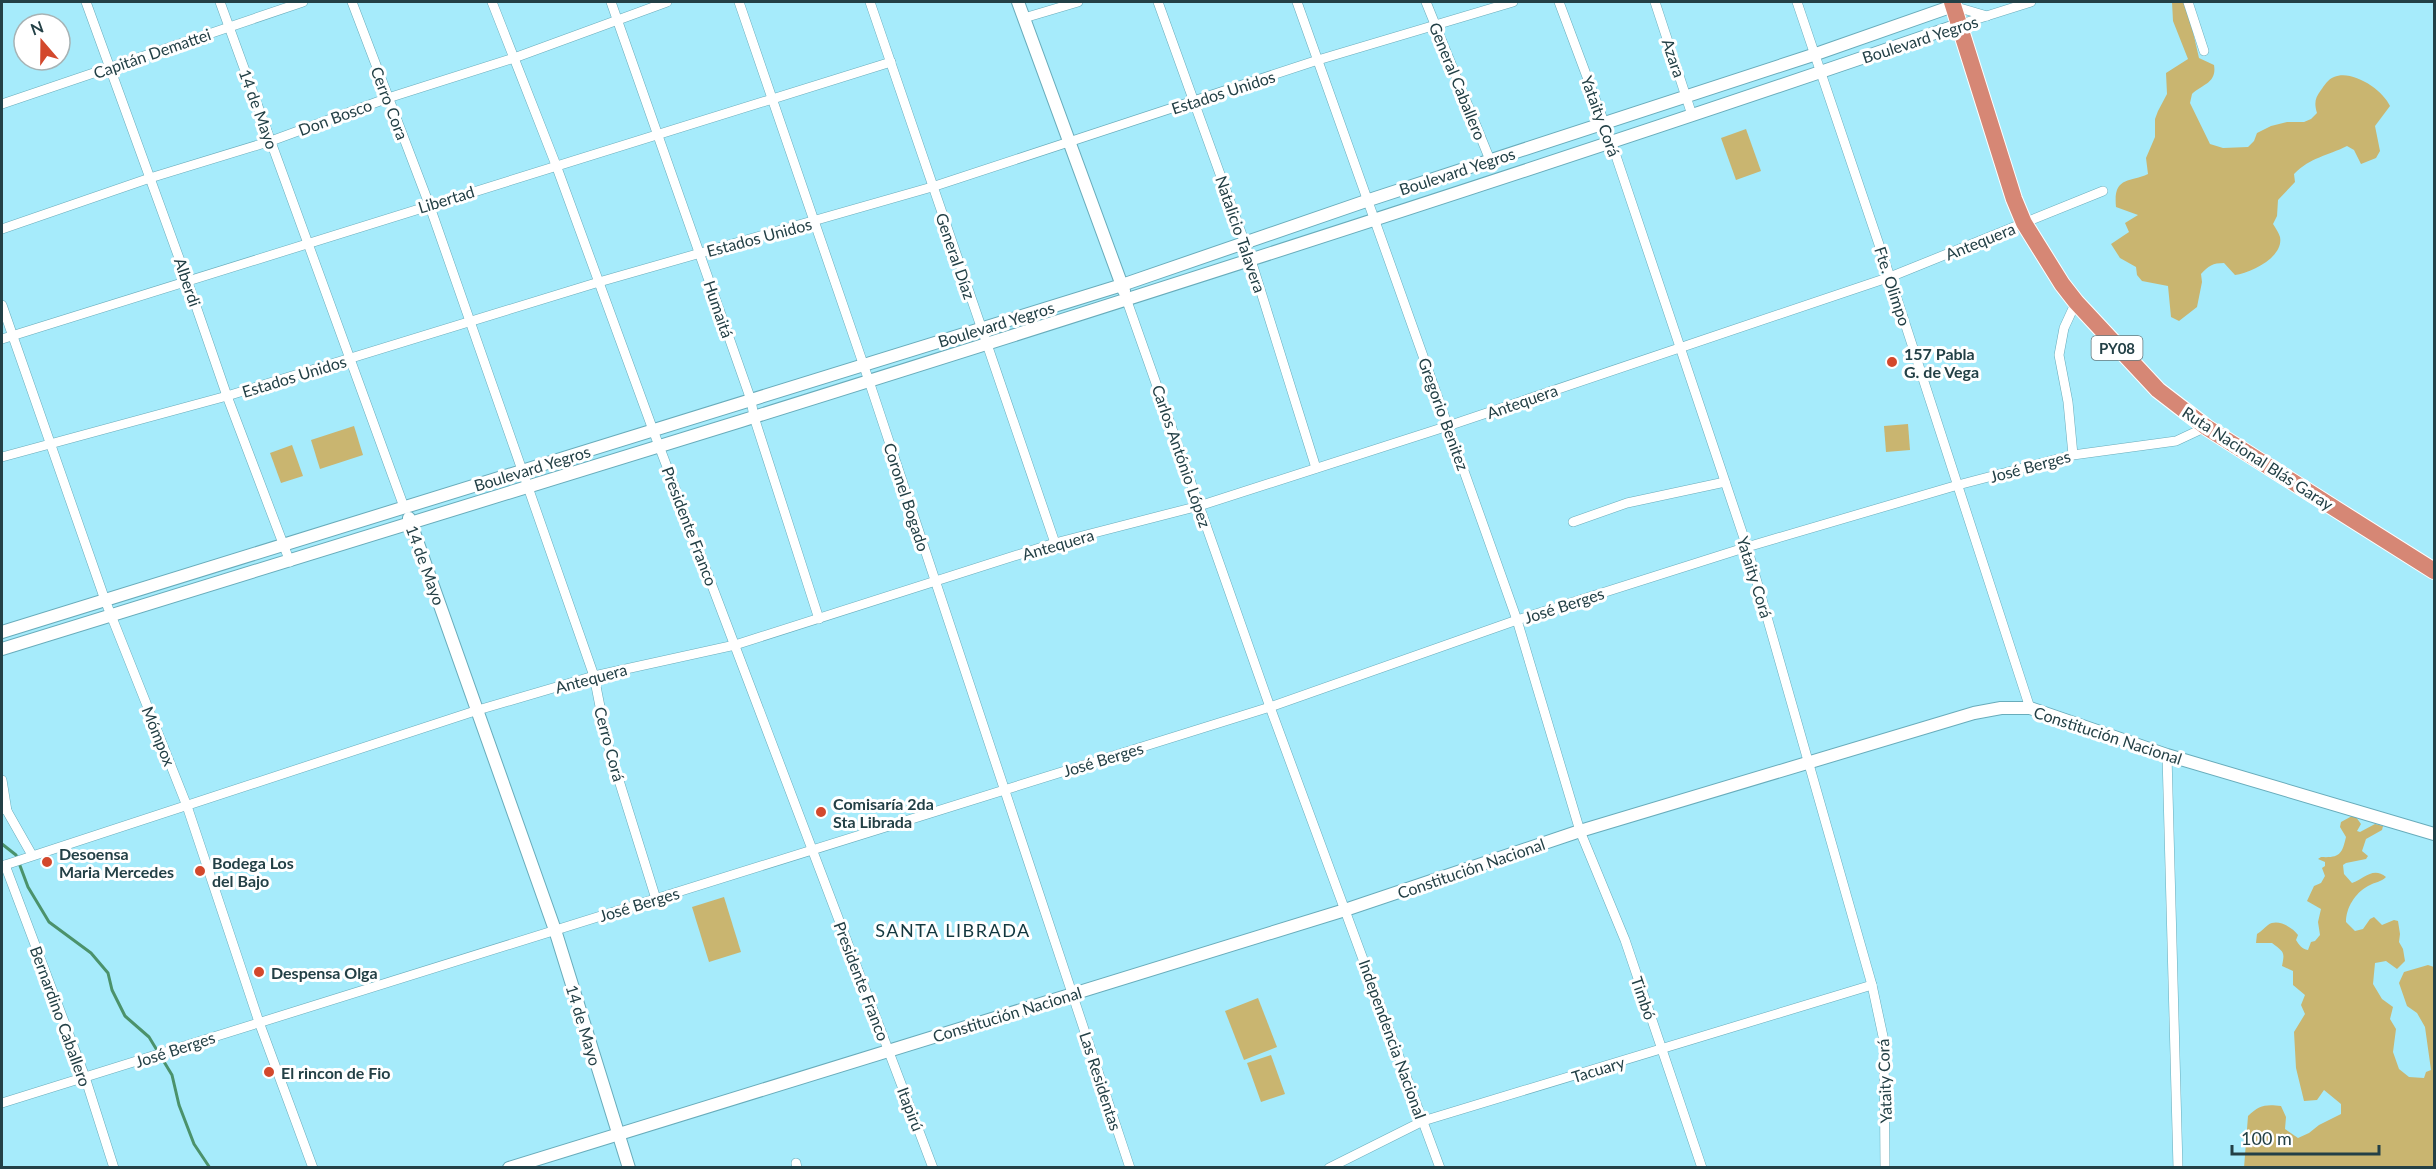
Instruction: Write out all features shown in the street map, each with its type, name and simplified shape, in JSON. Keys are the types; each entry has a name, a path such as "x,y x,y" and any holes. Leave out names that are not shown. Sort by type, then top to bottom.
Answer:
{"highway":[{"name":"Ruta Nacional Blás Garay","path":"1953,4 2014,199 2025,223 2076,302 2158,390 2206,427 2434,572"}],"main road":[{"name":"Carlos António López","path":"1018,2 1127,301"},
{"name":"Boulevard Yegros","path":"2,632 1122,285 1369,200 1815,54 1953,4"},
{"name":"Boulevard Yegros","path":"2,649 290,562 1127,301 1958,25"},
{"name":"14 de Mayo","path":"405,507 555,930 629,1167"},
{"name":"Constitución Nacional","path":"509,1167 1345,910 1580,831 1974,713 2001,708 2030,708 2167,755 2434,834"}],"street":[{"name":"Alberdi","path":"86,2 227,396 290,562"},
{"name":"14 de Mayo","path":"220,2 405,507"},
{"name":"Capitán Demattei","path":"2,104 303,2"},
{"name":"Cerro Cora","path":"352,2 429,204 470,322"},
{"name":"Presidente Franco","path":"492,2 556,165 653,430 888,1050"},
{"name":"Humaitá","path":"611,2 752,400 754,417 819,618"},
{"name":"Don Bosco","path":"2,229 150,178 271,141 388,98 514,58 667,2"},
{"name":"Coronel Bogado","path":"739,2 864,365 1072,994"},
{"name":"General Díaz","path":"870,2 1055,543"},
{"path":"1024,18 1078,2"},
{"name":"Natalicio Talavera","path":"1158,2 1251,260 1316,468"},
{"name":"Gregorio Benitez","path":"1297,2 1517,620 1580,831"},
{"name":"General Caballero","path":"1426,2 1490,160"},
{"name":"Estados Unidos","path":"2,457 227,396 599,282 933,187 1318,60 1513,2"},
{"name":"Yataity Corá","path":"1559,2 1611,141 1747,547 1810,762 1872,985 1884,1041 1886,1167"},
{"name":"Azara","path":"1655,2 1692,114"},
{"name":"Fte. Olimpo","path":"1797,2 1890,277 2030,708"},
{"path":"1988,16 2031,2"},
{"path":"2188,2 2204,51"},
{"name":"Boulevard Yegros","path":"1953,4 1988,16"},
{"name":"Boulevard Yegros","path":"1958,25 1988,16"},
{"name":"Libertad","path":"2,339 429,204 891,62"},
{"name":"Antequera","path":"3,865 478,710 594,676 735,645 1055,543 1199,506 1448,426 1890,277 2103,191"},
{"name":"Carlos António López","path":"1127,301 1270,707 1345,910"},
{"path":"2073,454 2068,402 2059,355 2064,328 2076,302"},
{"name":"Mómpox","path":"2,305 105,600 187,806 259,1023 313,1167"},
{"name":"Cerro Corá","path":"470,322 594,676 608,742 656,899"},
{"name":"José Berges","path":"2,1103 1270,707 1517,620 1747,547 2073,454 2176,441 2206,427"},
{"path":"1573,522 1627,503 1725,482"},
{"path":"2167,755 2178,1167"},
{"path":"2,780 4,808 32,855"},
{"name":"Timbó","path":"1580,831 1625,940 1702,1167"},
{"name":"Bernardino Caballero","path":"3,865 85,1077 114,1167"},
{"name":"Independencia Nacional","path":"1345,910 1440,1167"},
{"name":"Tacuary","path":"1329,1167 1423,1121 1872,985"},
{"name":"Las Residentas","path":"1072,994 1130,1167"},
{"name":"Itapirú","path":"888,1050 933,1167"}],"shaded area":[{"path":"2172,2 2186,2 2199,58 2214,65 2213,76 2208,83 2192,94 2190,103 2210,144 2223,148 2248,147 2254,141 2257,133 2271,126 2311,119 2317,113 2316,101 2319,93 2330,79 2341,75 2358,78 2374,88 2390,106 2375,126 2380,151 2376,158 2361,164 2354,150 2347,146 2300,168 2294,174 2295,182 2278,200 2277,216 2273,224 2280,237 2277,251 2265,263 2242,274 2235,275 2224,263 2208,267 2201,274 2202,282 2197,307 2179,321 2171,317 2168,286 2142,281 2137,275 2136,267 2120,258 2111,244 2129,232 2125,223 2138,215 2116,207 2117,190 2124,182 2148,174 2146,158 2155,137 2155,119 2167,94 2166,73 2188,59 2173,21"},
{"path":"1746,129 1761,171 1736,180 1721,138"},
{"path":"1908,424 1910,450 1886,452 1884,426"},
{"path":"354,426 363,455 320,469 311,440"},
{"path":"292,445 303,476 281,483 270,453"},
{"path":"2352,816 2356,817 2361,824 2357,831 2360,832 2375,824 2383,826 2382,830 2366,839 2362,851 2368,856 2366,859 2343,865 2344,874 2352,883 2373,873 2386,877 2363,889 2355,897 2348,911 2346,922 2355,931 2363,929 2374,917 2382,925 2394,920 2398,921 2399,942 2405,961 2397,969 2386,961 2375,963 2373,984 2382,999 2393,1007 2390,1019 2396,1029 2393,1052 2399,1069 2409,1077 2424,1078 2426,1072 2431,1070 2425,1027 2417,1013 2407,1006 2399,983 2404,972 2428,965 2434,967 2434,1167 2244,1168 2248,1116 2259,1107 2281,1106 2286,1117 2285,1129 2298,1138 2341,1114 2341,1104 2324,1090 2317,1100 2304,1101 2296,1068 2294,1032 2305,1014 2301,1005 2305,995 2293,985 2293,971 2282,966 2281,951 2272,943 2256,943 2257,934 2272,923 2281,923 2293,930 2298,935 2297,942 2308,950 2311,942 2320,935 2318,922 2321,909 2307,901 2314,886 2321,883 2325,876 2322,868 2325,862 2318,859 2339,854 2346,837 2340,827 2341,822"},
{"path":"724,897 741,952 709,962 692,907"},
{"path":"1258,998 1277,1047 1244,1060 1225,1011"},
{"path":"1271,1055 1285,1094 1261,1102 1247,1063"}],"waterway":[{"path":"2,844 16,855 28,887 49,922 91,953 108,973 112,990 125,1016 149,1037 172,1075 179,1105 194,1144 210,1168"}],"place":[{"name":"157 Pabla G. de Vega","path":"1892,362"},
{"name":"Comisaría 2da Sta Librada","path":"821,812"},
{"name":"Desoensa Maria Mercedes","path":"47,862"},
{"name":"Bodega Los del Bajo","path":"200,871"},
{"name":"Despensa Olga","path":"259,972"},
{"name":"El rincon de Fio","path":"269,1072"}],"district":[{"name":"SANTA LIBRADA","path":"953,930"}]}
